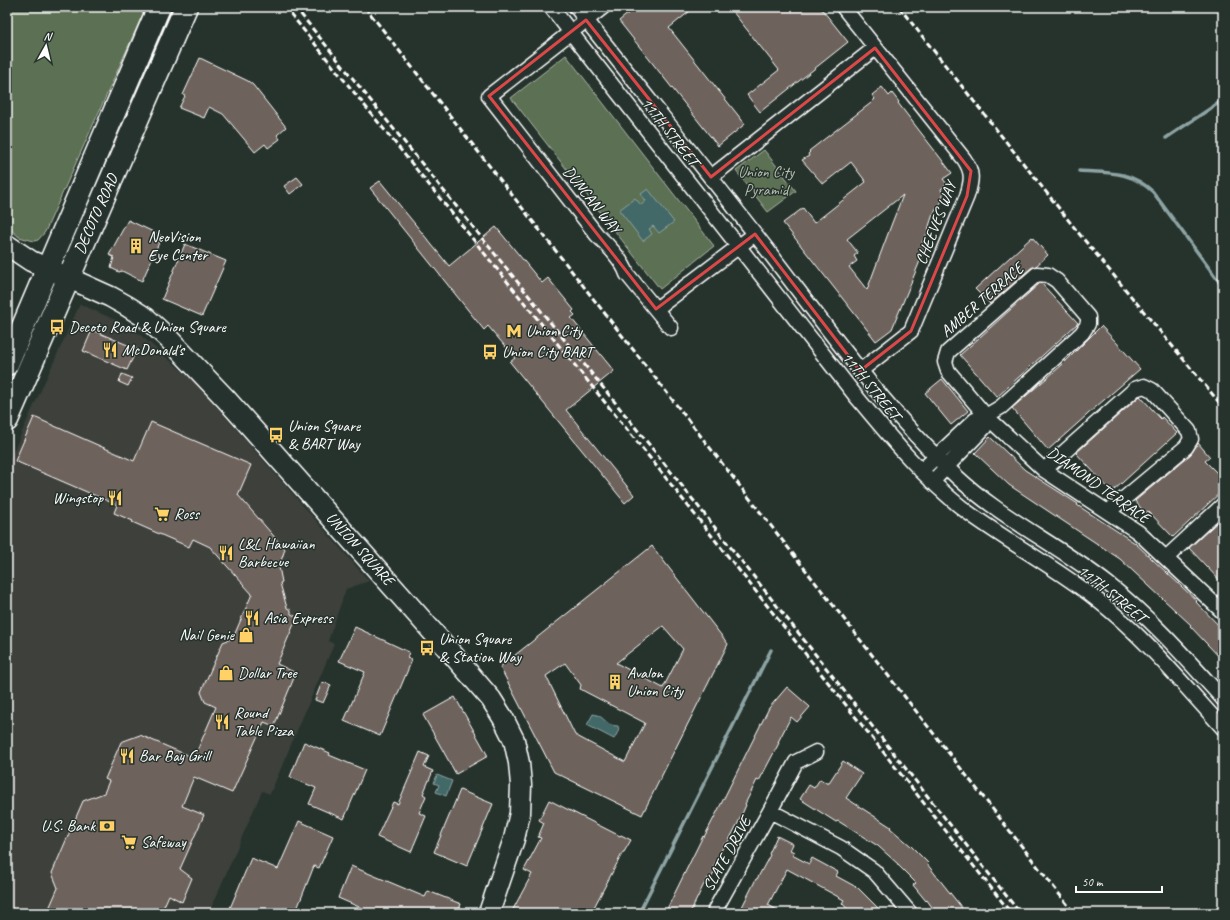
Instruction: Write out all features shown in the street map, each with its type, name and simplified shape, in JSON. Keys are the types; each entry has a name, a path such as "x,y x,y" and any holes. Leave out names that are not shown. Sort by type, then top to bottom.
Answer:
{"main road":[{"name":"DECOTO ROAD","path":"7,364 159,7"},
{"name":"DECOTO ROAD","path":"7,420 186,7"}],"street":[{"name":"11TH STREET","path":"552,7 855,395 921,471 965,510 1096,599 1135,632 1223,728"},
{"name":"11TH STREET","path":"576,7 711,177 860,371 887,403 936,456 956,476 994,506 1108,584 1148,619 1223,699"},
{"path":"571,32 603,7"},
{"name":"CHEEVES WAY","path":"844,7 964,159 970,168 971,174 967,196 910,331 860,371"},
{"name":"DUNCAN WAY","path":"571,32 489,96 597,235 605,242 627,274 656,310"},
{"path":"711,177 875,48"},
{"path":"671,328 656,310 755,234"},
{"name":"UNION SQUARE","path":"7,245 26,259 111,297 127,306 146,318 169,339 226,399 491,699 514,740 519,763 521,785 520,813 514,839 489,913"},
{"name":"AMBER TERRACE","path":"945,362 948,352 1037,274 1048,275 1057,282 1088,317 1088,324 1077,338 1000,407 986,416"},
{"name":"DIAMOND TERRACE","path":"945,362 948,371 986,416 1044,470 1138,532 1222,608"},
{"path":"1044,470 1135,389 1144,386 1152,390 1189,431 1190,439 1186,446 1108,512"},
{"path":"921,471 975,420 986,416 984,428 932,482"},
{"path":"1166,558 1223,505"},
{"name":"SLATE DRIVE","path":"715,913 715,910 796,762 816,752"},
{"path":"770,811 840,848 874,871 910,913"}],"highlighted area":[{"path":"586,20 711,177 875,48 971,171 967,196 911,331 860,371 755,234 656,309 489,96"}],"shaded area":[{"path":"80,304 131,327 196,383 369,581 346,589 328,641 334,644 270,794 262,791 209,913 7,913 7,465"}],"green space":[{"path":"7,7 146,7 45,232 38,240 34,241 19,237 7,226"},
{"path":"566,55 714,246 660,289 511,98"},
{"name":"Union City Pyramid","path":"764,150 796,191 768,212 736,171"}],"water":[{"path":"648,189 674,222 659,233 653,226 649,229 652,234 643,241 619,210 635,198 641,205 646,201 641,194"},
{"path":"593,714 597,715 613,726 618,726 619,730 614,739 587,725"},
{"path":"437,775 452,781 446,796 436,792 439,785 434,783"}],"building":[{"path":"636,7 695,7 669,28 745,124 718,146 619,21"},
{"path":"729,7 820,7 848,42 760,112 747,95 779,70"},
{"path":"200,58 248,81 253,85 286,127 277,135 280,139 268,148 265,144 255,152 223,114 209,107 204,118 179,108 185,96 183,95"},
{"path":"882,87 889,96 892,93 952,173 943,179 947,184 941,189 943,195 942,201 933,214 927,234 922,242 927,244 892,329 876,341 783,223 803,208 814,223 866,182 851,162 823,184 802,160 809,156 809,151 871,103 875,99 872,95","holes":["903,195 867,290 849,267 857,261 854,256 858,253 847,239"]},
{"path":"297,177 303,184 290,194 284,186"},
{"path":"380,181 449,266 496,227 542,283 548,278 574,310 572,312 575,315 571,318 614,371 566,410 634,495 625,503 510,362 515,358 488,326 484,330 370,188"},
{"name":"NeoVision Eye Center","path":"128,220 162,236 142,281 122,271 119,272 111,268 114,257 109,255"},
{"path":"1032,237 1048,255 990,304 975,289"},
{"path":"185,244 226,261 202,316 162,299"},
{"path":"1040,283 1078,323 997,397 960,355"},
{"path":"1101,326 1140,369 1048,450 1012,408 1062,365"},
{"name":"McDonald's","path":"92,330 137,349 127,370 83,351"},
{"path":"122,374 132,378 128,386 119,382"},
{"path":"942,379 968,411 951,425 925,393"},
{"path":"1140,396 1161,419 1162,417 1177,433 1112,492 1076,453"},
{"path":"34,417 134,461 151,422 251,465 238,495 285,549 279,567 282,582 280,583 287,608 291,610 291,614 297,617 277,664 296,673 274,726 264,722 232,793 194,777 182,806 204,815 180,869 192,878 182,902 169,895 161,913 47,913 58,888 52,873 83,801 104,793 109,781 105,779 121,742 140,735 194,758 216,707 205,702 201,692 223,642 233,638 252,594 210,547 193,539 189,547 132,522 133,521 114,513 117,505 15,461"},
{"path":"990,437 1025,470 1135,543 1197,601 1196,602 1223,630 1223,661 1190,626 1191,625 1120,559 1009,485 975,453"},
{"path":"1198,443 1210,457 1205,461 1223,479 1223,490 1173,537 1148,511 1145,513 1135,501 1191,454"},
{"path":"1223,517 1223,584 1189,548"},
{"name":"Avalon Union City","path":"652,546 728,644 642,815 554,772 500,667","holes":["663,626 683,649 663,688 616,663","565,663 581,685 580,689 645,723 625,762 575,735 546,676"]},
{"path":"355,627 409,652 407,658 412,660 380,736 344,721 365,672 339,661"},
{"path":"322,682 331,685 323,703 315,700"},
{"path":"787,687 810,707 797,722 791,717 759,781 757,780 727,844 725,843 713,868 716,870 703,886 690,913 665,913 769,708"},
{"path":"455,697 488,756 456,774 423,715"},
{"path":"304,742 330,753 329,755 365,770 344,819 309,804 316,788 290,777"},
{"path":"420,752 429,756 424,767 433,771 423,794 426,796 419,813 426,816 411,852 377,837 393,802 398,804"},
{"path":"843,761 862,774 846,798 891,827 890,828 911,846 928,863 927,864 966,913 936,913 927,900 926,901 913,885 916,883 878,846 800,799 809,785 814,788 820,779 828,784"},
{"path":"460,790 493,804 467,866 434,852"},
{"path":"549,800 620,836 621,835 631,840 623,852 591,913 511,913 532,874 524,870 541,838 538,837 544,823 539,820"},
{"path":"299,821 333,836 319,868 314,866 297,909 292,907 289,913 228,913 251,858 278,869"},
{"path":"777,836 793,844 790,850 794,852 792,855 809,864 812,858 838,872 836,876 858,888 883,913 851,913 842,903 844,900 787,869 768,905 783,913 739,913 770,855 769,854"},
{"path":"351,866 425,897 428,891 461,904 458,913 373,913 338,898"}],"waterway":[{"path":"1166,138 1223,100"},
{"path":"1079,171 1127,176 1136,180 1153,192 1223,287"},
{"path":"639,913 771,650"}],"railway":[{"path":"285,7 650,458 1011,913"},
{"path":"295,7 656,453 1020,913"},
{"path":"365,7 1074,913"},
{"path":"899,7 1081,236 1223,407"}],"place":[{"name":"NeoVision Eye Center","path":"136,246"},
{"name":"Decoto Road & Union Square","path":"57,327"},
{"name":"Union City","path":"514,331"},
{"name":"McDonald's","path":"110,350"},
{"name":"Union City BART","path":"490,352"},
{"name":"Union Square & BART Way","path":"276,435"},
{"name":"Wingstop","path":"115,498"},
{"name":"Ross","path":"162,514"},
{"name":"L&L Hawaiian Barbecue","path":"226,553"},
{"name":"Asia Express","path":"252,618"},
{"name":"Nail Genie","path":"246,635"},
{"name":"Union Square & Station Way","path":"427,648"},
{"name":"Dollar Tree","path":"226,673"},
{"name":"Avalon Union City","path":"615,682"},
{"name":"Round Table Pizza","path":"222,722"},
{"name":"Bar Bay Grill","path":"127,756"},
{"name":"U.S. Bank","path":"107,826"},
{"name":"Safeway","path":"129,842"}]}
